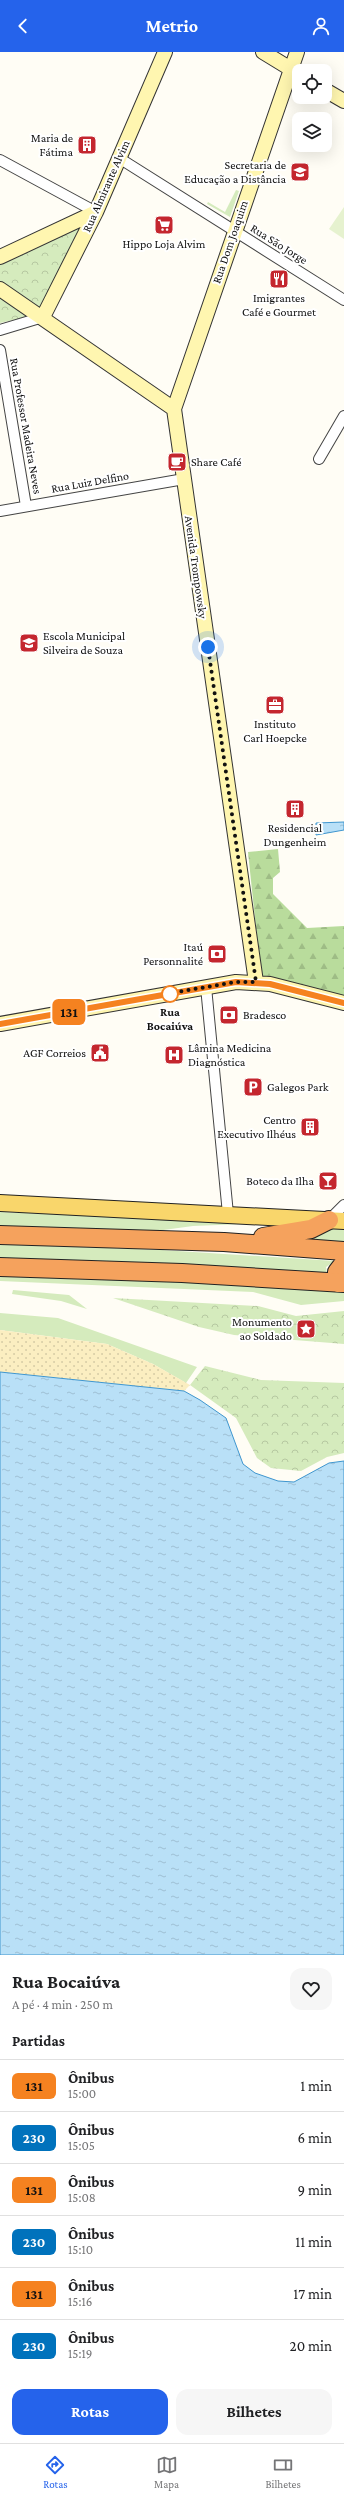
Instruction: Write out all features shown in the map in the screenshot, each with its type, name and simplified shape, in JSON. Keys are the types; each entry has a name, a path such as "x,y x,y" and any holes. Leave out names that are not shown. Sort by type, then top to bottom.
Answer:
{"highway":[{"path":"224,1242 311,1229 337,1220"},
{"path":"0,1235 224,1242 344,1251"},
{"path":"0,1267 182,1273 340,1283 337,1272 344,1263"}],"main road":[{"name":"Rua Almirante Alvim","path":"43,317 96,212 165,52"},
{"path":"263,52 292,69"},
{"name":"Rua Dom Joaquim","path":"296,64 297,52"},
{"name":"Rua Dom Joaquim","path":"174,409 234,230 292,79"},
{"path":"332,94 344,101"},
{"path":"0,257 96,212"},
{"path":"0,289 43,317 174,409"},
{"name":"Avenida Trompowsky","path":"174,409 256,982"},
{"path":"0,1024 236,982 256,982 287,987 344,1003"},
{"path":"0,1203 337,1220"}],"street":[{"name":"Rua São Jorge","path":"119,158 344,300"},
{"path":"0,160 96,212"},
{"path":"0,330 43,317"},
{"name":"Rua Professor Madeira Neves","path":"0,350 26,506"},
{"path":"319,459 344,416"},
{"name":"Rua Luiz Delfino","path":"0,511 184,479"},
{"path":"206,987 228,1214"},
{"path":"337,1220 344,1205"}],"green space":[{"path":"236,190 239,191 230,217 207,204 208,202 225,212"},
{"path":"344,207 344,239 329,229"},
{"path":"74,226 79,227 80,232 40,314 0,323 0,264"},
{"path":"278,849 280,872 273,878 273,894 307,928 344,926 344,998 261,976 248,852"},
{"path":"0,1212 272,1223 193,1226 156,1231 0,1226"},
{"path":"331,1227 344,1228 344,1244 295,1240"},
{"path":"0,1244 162,1250 335,1261 326,1267 327,1274 161,1263 0,1258"},
{"path":"0,1274 140,1278 344,1291 344,1301 301,1305 253,1292 0,1281"},
{"path":"13,1290 69,1295 87,1309 61,1301 12,1294"},
{"path":"113,1298 258,1306 296,1316 344,1311 344,1344 234,1335 199,1327"},
{"path":"0,1313 58,1318 197,1367 186,1383 153,1364 107,1344 0,1330"},
{"path":"205,1366 261,1380 344,1383 344,1453 327,1457 301,1471 271,1468 257,1458 236,1418 190,1385"}],"sand":[{"path":"0,1330 107,1344 153,1364 190,1385 184,1391 0,1372"}],"water":[{"path":"344,822 344,830 316,835 316,823"},
{"path":"0,1372 184,1391 226,1418 243,1464 255,1473 278,1481 294,1482 329,1463 344,1461 344,1955 0,1955"}],"bus line":[{"name":"131","path":"0,1024 236,982 256,982 287,987 344,1003"}],"place":[{"name":"Maria de Fátima","path":"87,145"},
{"name":"Secretaria de Educação a Distância","path":"300,172"},
{"name":"Hippo Loja Alvim","path":"164,225"},
{"name":"Imigrantes Café e Gourmet","path":"279,279"},
{"name":"Share Café","path":"177,462"},
{"name":"Escola Municipal Silveira de Souza","path":"29,643"},
{"name":"Instituto Carl Hoepcke","path":"275,705"},
{"name":"Residencial Dungenheim","path":"295,809"},
{"name":"Itaú Personnalité","path":"217,954"},
{"name":"Rua Bocaiúva","path":"170,994"},
{"name":"Bradesco","path":"229,1015"},
{"name":"AGF Correios","path":"100,1053"},
{"name":"Lâmina Medicina Diagnóstica","path":"174,1055"},
{"name":"Galegos Park","path":"253,1087"},
{"name":"Centro Executivo Ilhéus","path":"310,1127"},
{"name":"Boteco da Ilha","path":"328,1181"},
{"name":"Monumento ao Soldado","path":"306,1329"}],"route":[{"path":"170,994 165,994 236,982 256,982 208,647"}]}
